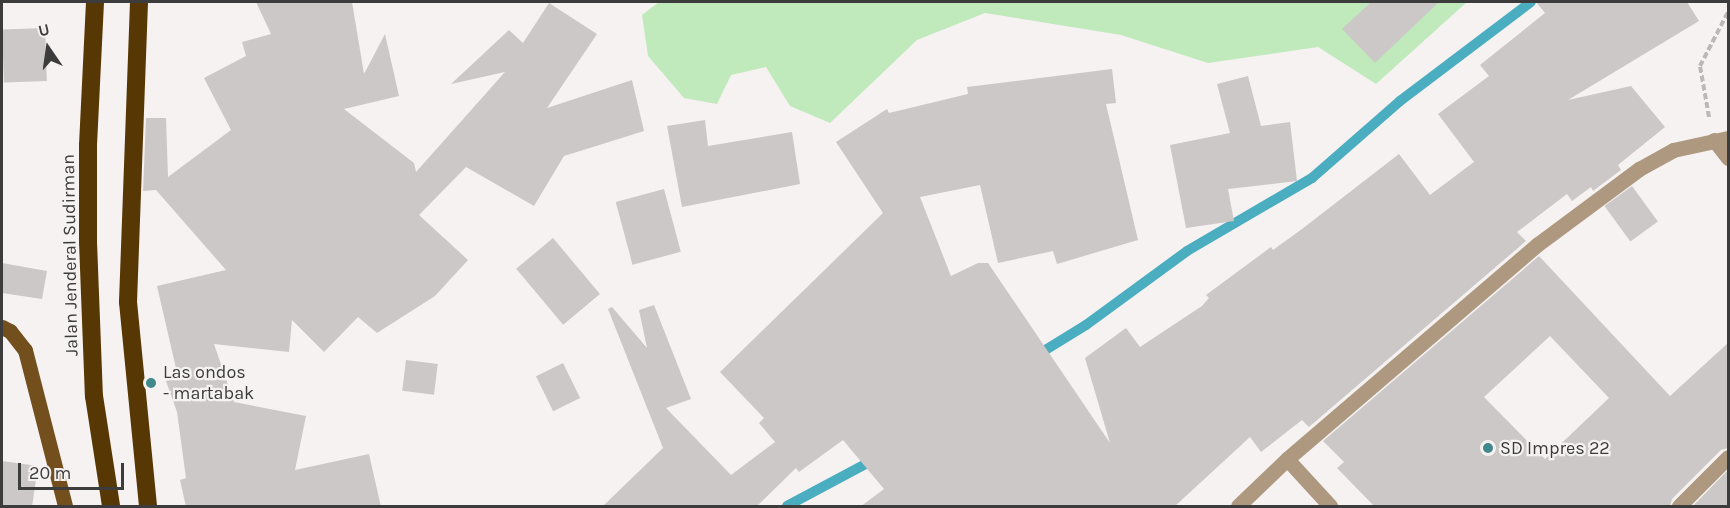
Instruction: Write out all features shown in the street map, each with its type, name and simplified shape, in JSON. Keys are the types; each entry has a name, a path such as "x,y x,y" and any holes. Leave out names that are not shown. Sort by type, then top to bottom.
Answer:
{"highway":[{"name":"Jalan Jenderal Sudirman","path":"95,2 88,146 88,242 94,396 111,507"},
{"path":"139,2 128,302 148,507"}],"main road":[{"path":"2,327 10,331 25,350 65,507"}],"street":[{"path":"1238,507 1287,459 1556,230 1639,169 1673,150 1721,139 1728,158"},
{"path":"1679,507 1728,457"},
{"path":"1287,459 1330,507"}],"path":[{"path":"1721,139 1700,66 1728,12"}],"green space":[{"path":"659,2 1467,2 1376,84 1318,47 1208,63 1121,35 985,13 917,40 830,123 790,106 766,67 731,75 717,104 684,98 648,56 642,15"}],"building":[{"path":"256,2 352,2 364,74 385,34 399,96 344,109 414,163 416,172 505,72 451,84 509,30 523,43 549,3 597,34 547,108 632,80 644,131 564,156 534,206 466,167 419,215 468,260 435,296 377,333 358,317 324,352 292,320 289,352 214,344 234,402 306,416 295,470 369,454 381,507 186,507 180,480 186,478 177,412 166,381 178,377 157,286 226,270 156,190 143,191 146,118 166,118 168,177 231,130 204,78 246,56 242,42 271,34"},
{"path":"1371,2 1439,2 1375,63 1342,29"},
{"path":"1536,2 1687,2 1699,21 1568,100 1631,86 1665,127 1618,165 1621,170 1593,191 1591,187 1572,201 1567,194 1517,232 1526,241 1309,427 1302,420 1261,452 1250,437 1174,507 860,507 884,489 843,440 799,472 796,468 756,507 602,507 663,448 608,309 612,307 647,348 639,310 654,305 691,399 666,408 731,475 775,442 759,423 764,418 720,372 883,213 836,142 887,109 889,113 968,94 967,87 1112,69 1116,103 1106,104 1138,240 1057,264 1053,251 998,263 980,185 920,197 951,276 978,263 988,263 1110,443 1085,358 1126,328 1140,347 1202,306 1209,298 1206,295 1271,247 1273,250 1302,229 1399,154 1430,195 1474,162 1438,114 1489,76 1480,65 1545,13"},
{"path":"45,28 47,81 4,82 2,30"},
{"path":"1248,76 1261,126 1290,122 1297,181 1228,189 1234,221 1186,228 1170,145 1230,133 1217,84"},
{"path":"705,120 708,146 792,132 800,184 682,207 667,126"},
{"path":"1632,186 1658,222 1630,242 1604,206"},
{"path":"664,189 681,252 633,265 616,202"},
{"path":"553,238 600,294 563,325 516,269"},
{"path":"1539,256 1670,396 1728,343 1728,448 1721,450 1672,499 1670,507 1375,507 1337,468 1344,462 1323,441","holes":["1550,336 1609,398 1545,459 1484,397"]},
{"path":"2,263 47,271 42,299 2,293"},
{"path":"406,360 438,364 434,395 402,391"},
{"path":"563,363 580,398 553,411 536,376"},
{"path":"2,461 38,466 32,507 2,507"},
{"path":"1728,470 1728,507 1692,507"}],"waterway":[{"path":"1034,357 1086,325 1187,251 1312,178 1400,101 1531,2"},
{"path":"787,506 875,459"}],"place":[{"name":"Las ondos - martabak","path":"151,383"},
{"name":"SD Impres 22","path":"1488,448"}]}
